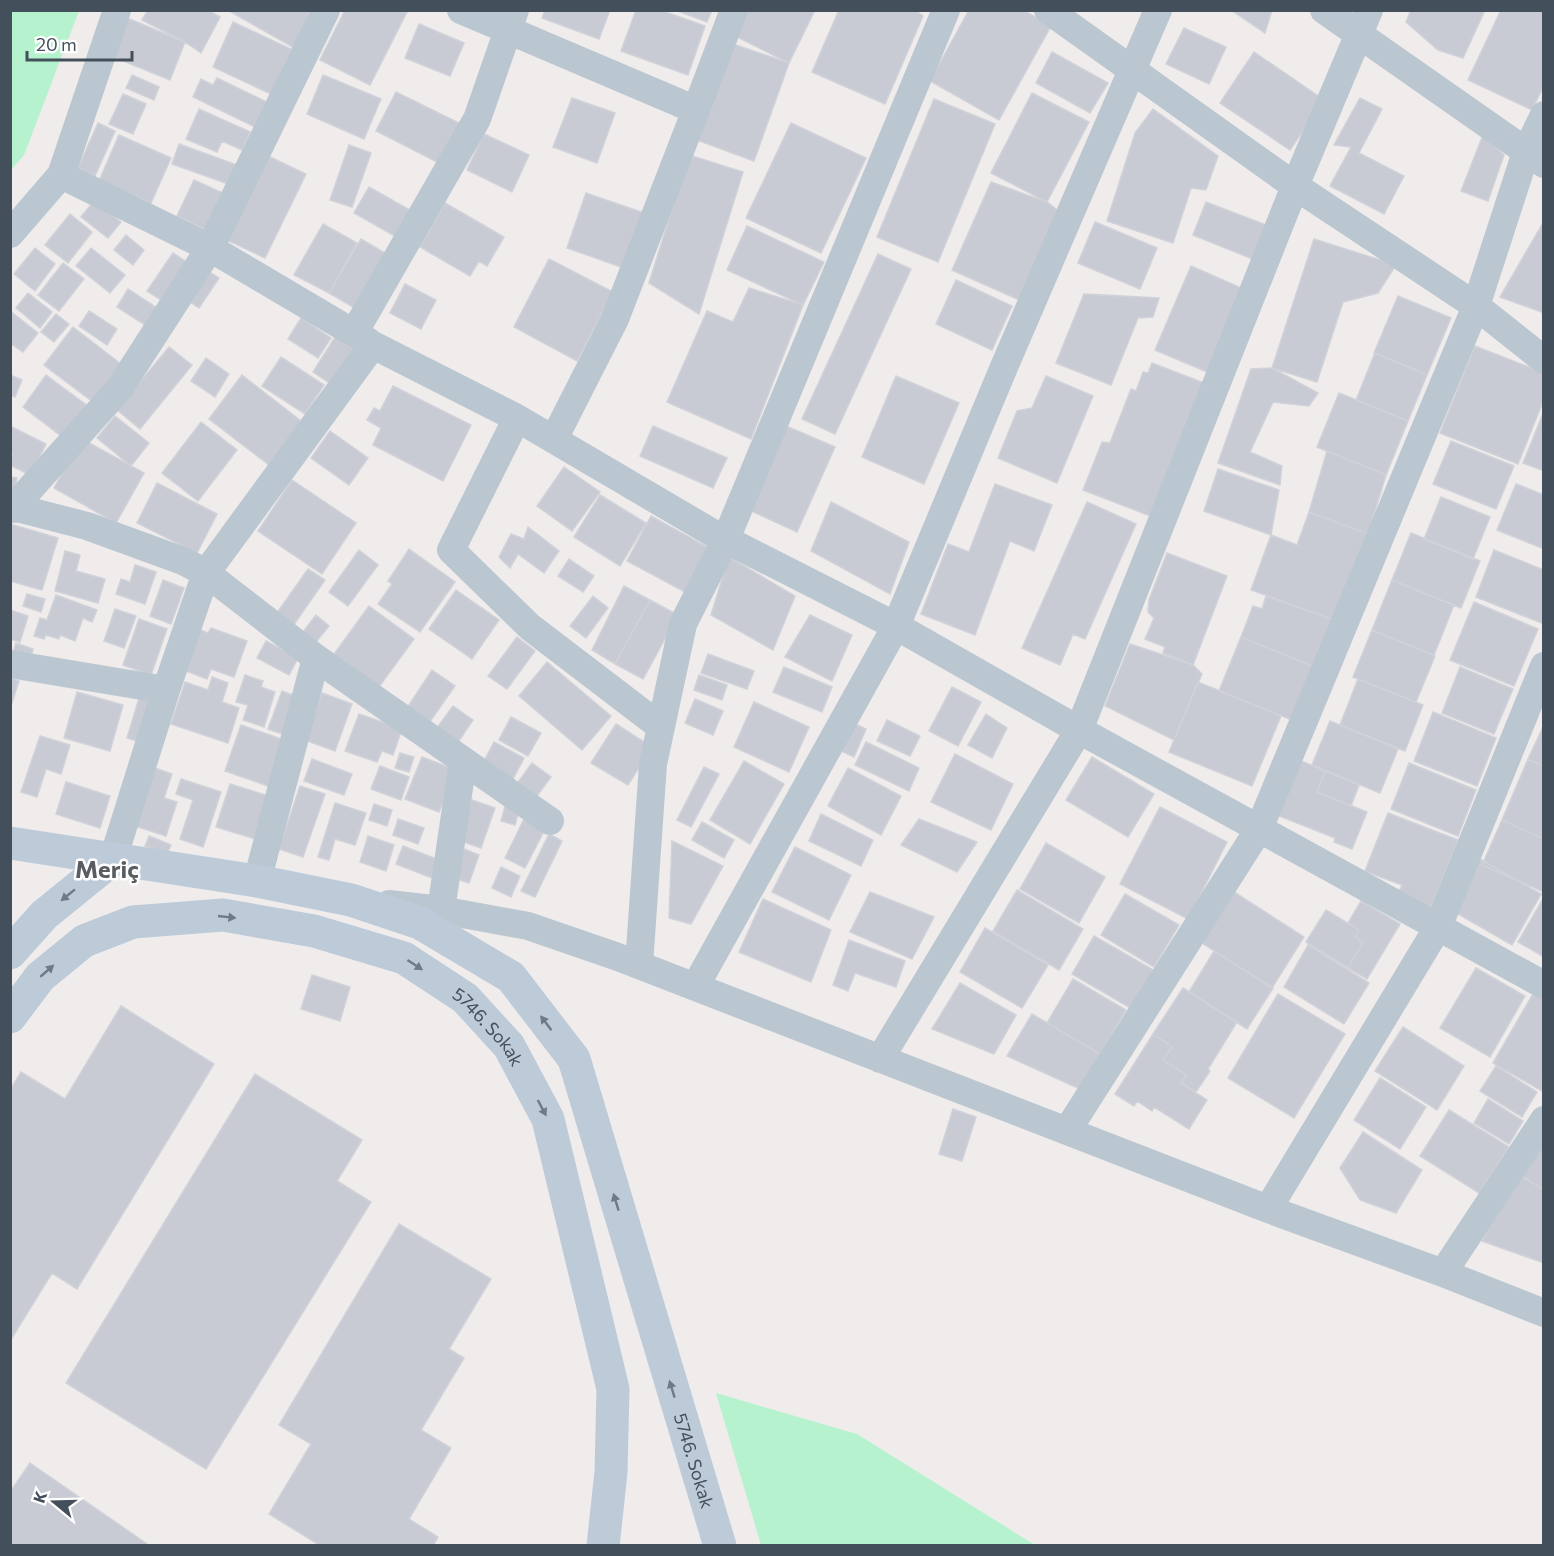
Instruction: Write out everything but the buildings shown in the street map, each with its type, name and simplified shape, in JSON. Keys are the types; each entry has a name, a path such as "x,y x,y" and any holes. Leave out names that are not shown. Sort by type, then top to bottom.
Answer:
{"main road":[{"path":"10,843 113,859"},
{"name":"5746. Sokak","path":"113,859 257,881 351,900 420,923 511,977 574,1059 720,1545"},
{"path":"10,953 44,915 113,859"},
{"name":"5746. Sokak","path":"10,1017 40,977 84,941 134,922 223,915 314,931 404,958 465,998 509,1047 548,1119 613,1389 611,1472 603,1545"}],"street":[{"path":"10,234 61,175 117,10"},
{"path":"11,509 119,389 210,248 326,10"},
{"path":"461,10 511,21 696,110"},
{"path":"554,439 615,319 734,10"},
{"path":"639,965 653,764 683,624 726,539 946,10"},
{"path":"1048,10 1295,186 1476,306 1544,360"},
{"path":"695,987 896,626 1004,367 1158,10"},
{"path":"1323,10 1364,23 1535,158"},
{"path":"113,859 166,690 206,573 364,339 477,119 511,21"},
{"path":"880,1059 1079,730 1295,186 1364,23"},
{"path":"1067,1131 1259,829 1476,306 1535,158 1544,115"},
{"path":"61,175 210,248 364,339 517,418 726,539 896,626 1079,730 1544,984"},
{"path":"517,418 451,550 530,627 661,727"},
{"path":"11,509 21,509 87,526 183,561 206,573 316,658 550,821"},
{"path":"257,881 316,658"},
{"path":"10,664 166,690"},
{"path":"1268,1209 1438,927 1544,666"},
{"path":"441,910 463,761"},
{"path":"351,900 441,910 528,926 639,965 1268,1209 1443,1272 1544,1313"},
{"path":"1443,1272 1544,1120"}],"green space":[{"path":"11,10 79,11 24,155 11,170"},
{"path":"716,1393 857,1434 1035,1545 761,1545"}],"district":[{"name":"Meriç","path":"107,868"}]}
